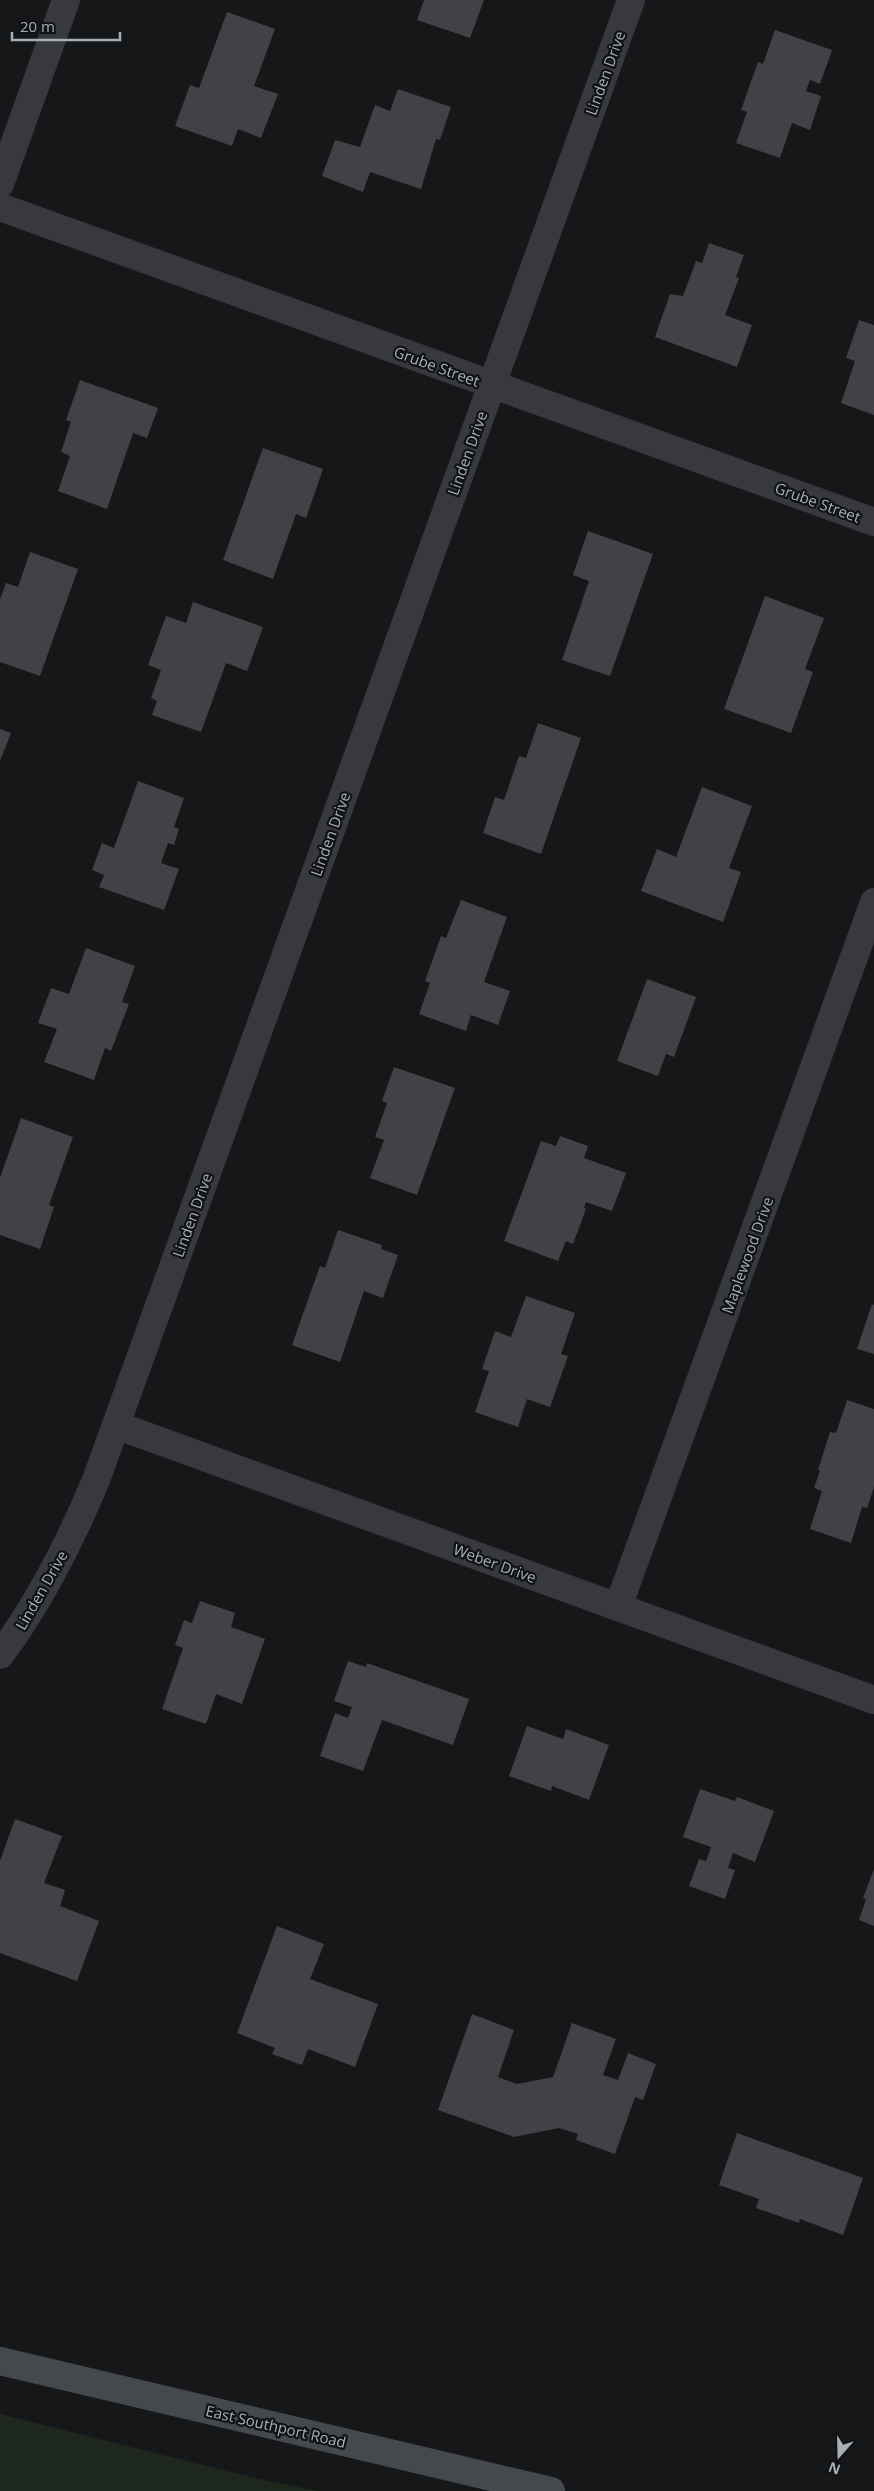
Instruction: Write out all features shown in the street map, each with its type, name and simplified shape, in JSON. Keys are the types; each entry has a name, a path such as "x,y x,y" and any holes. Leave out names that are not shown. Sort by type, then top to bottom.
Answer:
{"main road":[{"name":"East Southport Road","path":"0,2361 551,2491"}],"street":[{"path":"0,184 66,0"},
{"name":"Linden Drive","path":"0,1655 36,1602 69,1542 96,1480 631,0"},
{"name":"Grube Street","path":"0,207 491,386 874,522"},
{"name":"Maplewood Drive","path":"618,1607 874,902"},
{"name":"Weber Drive","path":"116,1425 874,1700"}],"shaded area":[{"path":"0,2414 255,2478 318,2491 0,2491"}],"building":[{"path":"424,0 484,0 470,38 417,20"},
{"path":"227,12 275,29 254,86 278,94 261,138 238,129 232,146 175,126 190,85 199,88"},
{"path":"775,30 832,50 820,84 810,80 806,91 821,96 810,130 792,123 780,158 736,143 747,112 741,110 758,62 763,64"},
{"path":"398,89 451,107 440,140 436,139 421,189 370,172 363,192 322,176 335,140 360,147 375,105 390,111"},
{"path":"709,243 744,255 736,277 739,278 725,315 752,325 737,367 655,337 670,294 683,296 696,261 702,263"},
{"path":"859,320 874,325 874,415 841,403 855,361 846,358"},
{"path":"80,380 158,408 147,438 133,433 107,509 58,491 70,456 61,452 71,422 66,420"},
{"path":"263,448 323,469 306,518 296,514 273,579 223,560"},
{"path":"588,531 653,554 610,676 562,660 589,581 573,575"},
{"path":"30,552 78,569 40,676 0,662 0,599 6,583 18,587"},
{"path":"765,596 824,618 805,669 813,672 791,733 724,709"},
{"path":"193,602 263,627 247,671 226,663 201,732 152,715 157,701 151,698 161,670 148,665 166,616 186,623"},
{"path":"538,723 581,738 541,854 483,833 495,797 504,800 519,756 526,758"},
{"path":"0,729 11,733 0,761"},
{"path":"138,781 184,798 174,827 179,829 174,845 168,843 161,863 179,869 164,910 99,887 104,875 92,870 102,843 114,848"},
{"path":"702,787 752,806 729,868 741,872 723,922 641,891 657,849 676,857"},
{"path":"461,900 507,917 484,982 510,991 498,1025 471,1015 466,1031 419,1014 430,983 425,981 441,936 446,938"},
{"path":"86,948 135,966 122,1002 129,1004 111,1051 105,1048 94,1080 44,1062 57,1029 38,1023 51,988 69,994"},
{"path":"647,979 696,997 674,1057 666,1054 658,1076 617,1061"},
{"path":"394,1067 455,1088 417,1195 370,1178 384,1140 375,1137 387,1103 382,1101"},
{"path":"21,1118 73,1137 49,1205 54,1207 40,1249 0,1235 0,1178"},
{"path":"560,1136 588,1146 584,1158 626,1173 612,1211 586,1202 584,1208 586,1209 573,1244 566,1241 558,1261 504,1241 541,1141 556,1146"},
{"path":"338,1230 382,1245 381,1249 398,1255 383,1298 364,1291 340,1362 292,1345 320,1266 325,1268"},
{"path":"526,1296 575,1313 561,1354 568,1356 550,1407 527,1399 518,1427 475,1412 489,1371 482,1369 495,1331 511,1337"},
{"path":"872,1304 874,1305 874,1354 857,1349"},
{"path":"847,1400 874,1409 874,1487 867,1508 862,1507 851,1543 810,1529 822,1491 814,1488 820,1471 818,1470 830,1432 836,1433"},
{"path":"200,1601 235,1613 231,1627 265,1639 242,1704 216,1694 206,1724 162,1709 183,1648 175,1645 184,1620 192,1623"},
{"path":"348,1661 366,1667 367,1663 469,1699 453,1745 382,1720 363,1771 320,1756 335,1713 348,1718 352,1707 334,1701"},
{"path":"527,1726 563,1739 566,1729 609,1745 589,1800 552,1786 551,1791 509,1776"},
{"path":"700,1789 735,1801 737,1797 774,1811 755,1862 733,1853 728,1868 735,1870 725,1899 689,1886 699,1859 706,1861 711,1847 683,1837"},
{"path":"15,1819 62,1836 44,1883 65,1890 60,1906 99,1921 77,1981 0,1953 0,1861"},
{"path":"874,1869 874,1926 859,1920 866,1899 863,1898"},
{"path":"277,1926 324,1944 310,1979 378,2004 355,2067 308,2049 302,2065 272,2054 275,2048 237,2033"},
{"path":"472,2014 514,2030 498,2077 517,2084 553,2077 572,2023 616,2039 603,2075 618,2080 628,2053 656,2064 643,2100 635,2097 615,2154 576,2140 578,2134 559,2128 514,2137 438,2110"},
{"path":"737,2133 863,2178 843,2235 800,2219 799,2223 756,2208 759,2199 719,2185"}]}
